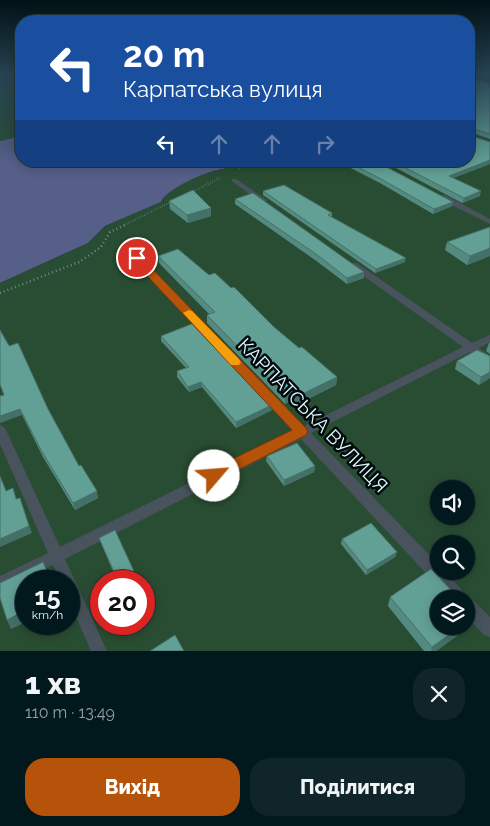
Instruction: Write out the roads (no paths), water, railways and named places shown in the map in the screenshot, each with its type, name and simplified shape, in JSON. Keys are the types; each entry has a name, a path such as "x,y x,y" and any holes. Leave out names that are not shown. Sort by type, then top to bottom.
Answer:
{"lane":[{"path":"232,175 273,208"},
{"path":"438,195 490,222"},
{"name":"КАРПАТСЬКА ВУЛИЦЯ","path":"137,258 452,590"},
{"path":"344,258 490,361"},
{"path":"0,584 490,338"},
{"path":"0,430 63,570"},
{"path":"80,609 99,651"},
{"path":"475,613 490,629"}],"water":[{"path":"15,137 15,167 226,167 189,181 164,197 161,202 105,226 88,243 0,283 0,141"}]}
